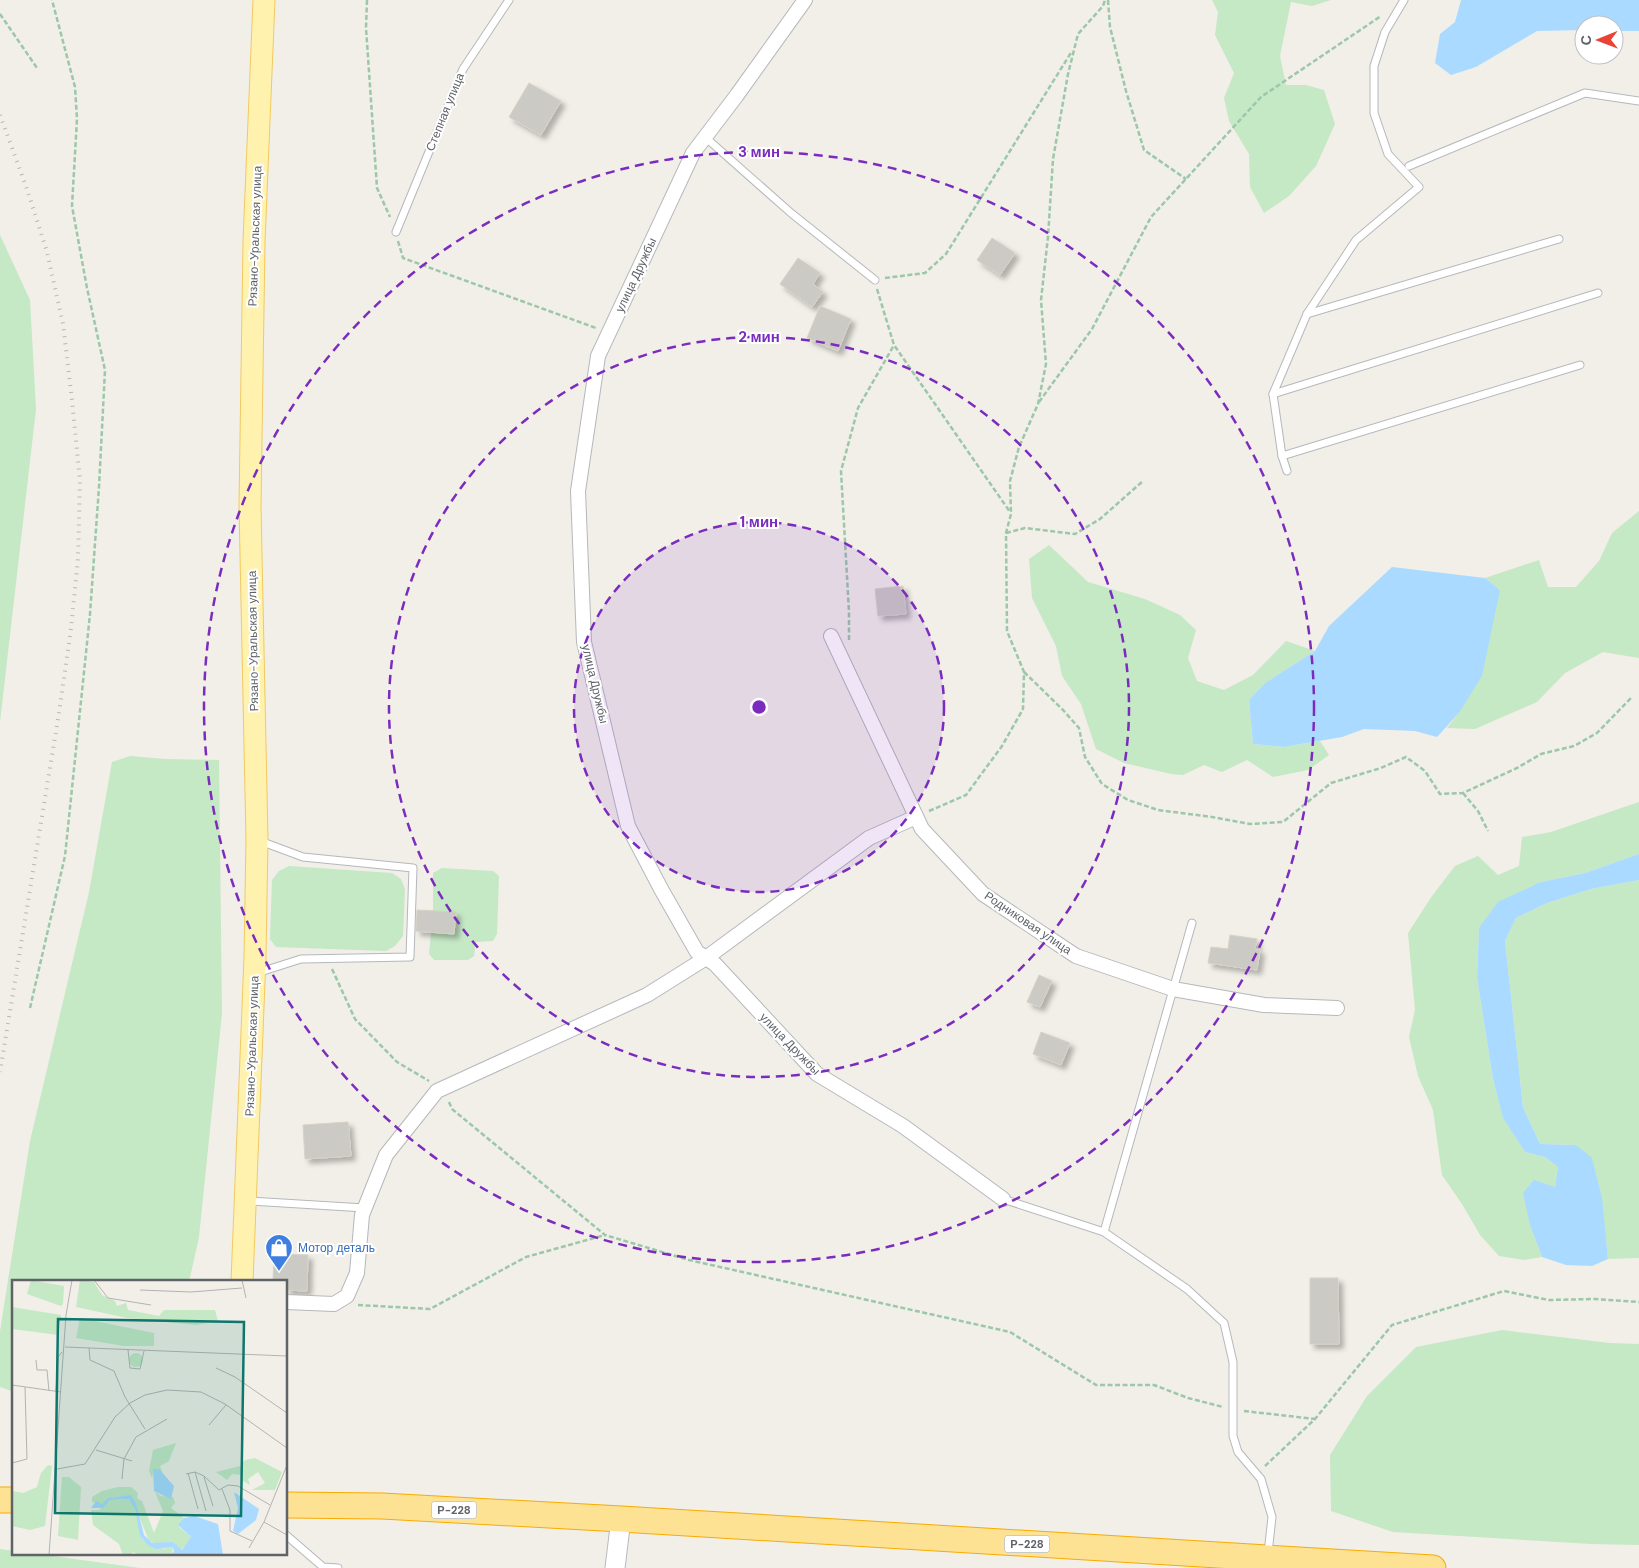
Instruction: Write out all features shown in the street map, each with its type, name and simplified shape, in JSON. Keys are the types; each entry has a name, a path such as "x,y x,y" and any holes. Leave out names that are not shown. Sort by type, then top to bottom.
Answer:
{"highway":[{"name":"Р-228","path":"288,1505 382,1506 621,1519 1433,1568"}],"main road":[{"name":"Рязано-Уральская улица","path":"242,1280 255,974 256,840 250,506 254,242 264,0"}],"street":[{"name":"улица Дружбы","path":"805,0 692,153 598,356 578,491 584,642 628,826 697,952 715,964 817,1074 903,1126 1003,1199"},
{"name":"Родниковая улица","path":"831,636 922,828 983,894 1076,956 1173,989 1264,1005 1337,1008"},
{"path":"288,1302 334,1304 347,1296 357,1273 362,1215 386,1155 436,1091 647,995 706,958 868,838 916,817"},
{"path":"615,1568 621,1519"}],"lane":[{"name":"Степная улица","path":"396,232 463,69 508,0"},
{"path":"1288,471 1282,456 1273,394 1307,314 1356,240 1419,187 1388,154 1374,113 1374,66 1385,32 1403,0"},
{"path":"1409,166 1585,93 1639,100"},
{"path":"705,137 791,213 875,280"},
{"path":"1307,314 1559,239"},
{"path":"1273,394 1598,293"},
{"path":"1282,456 1580,365"},
{"path":"255,974 301,960 410,957 412,868 303,857 256,840"},
{"path":"1104,1232 1192,923"},
{"path":"1003,1199 1104,1232 1187,1289 1224,1323 1233,1362 1232,1436 1238,1452 1261,1479 1272,1517 1267,1558"},
{"path":"245,1201 365,1208"},
{"path":"288,1537 323,1567 338,1568"}],"path":[{"path":"30,1008 65,856 90,614 100,487 105,370 72,206 77,119 75,88 52,0"},
{"path":"367,0 366,28 378,188 396,232 403,258 609,332"},
{"path":"1038,404 1046,364 1041,300 1048,237 1053,159 1068,74 1078,34 1106,0"},
{"path":"1106,0 1112,36 1144,150 1186,179"},
{"path":"1403,0 1261,97 1152,217 1092,329 1038,404 1018,447 1010,481 1011,514 1006,533 1007,631 1024,672 1079,728 1085,757 1102,784 1128,800 1158,810 1212,816 1250,824 1283,822 1331,783 1381,768 1406,757 1425,771 1440,794 1463,793 1518,768 1541,754 1574,746 1597,733 1631,698"},
{"path":"0,14 37,68"},
{"path":"1011,514 894,346 875,280 925,273 946,254 1074,48"},
{"path":"849,675 849,612 841,471 858,408 894,346"},
{"path":"1006,533 1025,528 1075,534 1100,519 1144,481"},
{"path":"916,817 966,795 1002,746 1023,709 1024,672"},
{"path":"1463,793 1478,811 1488,831"},
{"path":"327,959 355,1019 397,1062 443,1088 452,1109 605,1235 689,1260 1010,1332 1096,1385 1154,1385 1188,1398 1232,1409 1315,1419"},
{"path":"334,1304 430,1309 526,1257 605,1235"},
{"path":"1257,1474 1315,1419 1392,1325 1504,1291 1549,1300 1595,1299 1639,1302"}],"green space":[{"path":"1212,0 1331,0 1312,6 1291,2 1280,56 1286,85 1306,85 1324,90 1335,124 1316,166 1289,196 1264,213 1250,187 1249,154 1229,121 1224,98 1234,73 1215,35 1218,12"},
{"path":"0,235 30,300 36,409 0,722"},
{"path":"1639,511 1639,658 1603,652 1565,673 1537,702 1475,729 1447,728 1459,713 1500,590 1485,578 1539,560 1548,587 1576,587 1599,561 1612,533"},
{"path":"1049,545 1088,582 1145,599 1180,615 1196,630 1188,658 1197,681 1224,690 1253,675 1286,641 1315,651 1265,683 1249,700 1253,744 1284,747 1320,741 1329,755 1308,770 1273,777 1247,760 1222,772 1204,765 1183,775 1124,763 1096,749 1081,704 1062,676 1056,646 1032,598 1029,559"},
{"path":"130,756 219,760 222,1013 199,1237 189,1280 12,1280 12,1391 0,1387 0,1331 30,1141 89,892 112,762"},
{"path":"1639,802 1639,854 1585,873 1541,882 1479,928 1477,978 1493,1079 1503,1117 1525,1152 1545,1157 1558,1167 1555,1187 1530,1225 1542,1257 1524,1260 1499,1256 1480,1235 1442,1175 1433,1110 1418,1076 1409,1037 1415,1010 1408,933 1432,896 1455,866 1478,856 1498,875 1519,866 1522,837 1551,832"},
{"path":"289,866 392,873 401,879 405,889 403,936 395,946 386,951 276,947 270,939 272,880 279,871"},
{"path":"442,868 493,871 499,876 497,934 493,941 476,942 474,956 468,960 434,960 429,954 431,933 454,934 456,913 433,911 433,873"},
{"path":"1639,880 1639,1258 1608,1259 1606,1240 1576,1145 1540,1144 1523,1107 1505,941 1516,918 1547,903 1591,889"},
{"path":"1502,1330 1610,1343 1639,1344 1639,1545 1591,1544 1393,1532 1331,1511 1330,1455 1367,1396 1416,1347"},
{"path":"0,1549 12,1551 12,1556 53,1556 140,1568 0,1568"}],"water":[{"path":"1461,0 1639,0 1639,31 1624,31 1624,15 1574,15 1574,30 1537,31 1476,67 1451,75 1435,63 1440,34 1455,22"},
{"path":"1392,567 1485,578 1500,590 1482,676 1459,713 1437,737 1415,731 1364,729 1342,737 1284,747 1253,744 1249,700 1265,683 1315,651 1329,626"},
{"path":"1639,854 1639,880 1591,889 1547,903 1516,918 1505,941 1523,1107 1540,1144 1576,1145 1592,1158 1602,1198 1608,1259 1592,1266 1566,1265 1542,1257 1530,1225 1523,1193 1534,1180 1555,1187 1558,1167 1545,1157 1525,1152 1503,1118 1493,1079 1477,978 1479,928 1498,902 1541,882 1585,873"}],"building":[{"path":"529,83 561,101 541,135 509,117"},
{"path":"992,238 1015,253 1000,275 977,260"},
{"path":"798,258 820,273 813,284 823,292 812,307 780,284"},
{"path":"820,306 851,319 838,351 807,338"},
{"path":"903,586 906,614 878,616 875,589"},
{"path":"417,910 456,912 454,934 416,931"},
{"path":"1230,935 1257,939 1255,949 1260,950 1257,970 1208,963 1211,947 1228,949"},
{"path":"1039,975 1052,981 1040,1007 1027,1002"},
{"path":"1041,1032 1070,1043 1061,1065 1033,1054"},
{"path":"348,1122 351,1156 305,1159 303,1125"},
{"path":"274,1254 308,1255 307,1291 288,1290 288,1280 273,1280"},
{"path":"1310,1278 1338,1278 1339,1344 1310,1344"}],"railway":[{"path":"0,115 27,189 47,252 63,324 80,481 78,559 71,629 0,1072"}],"place":[{"name":"Мотор деталь","path":"279,1272"}]}
